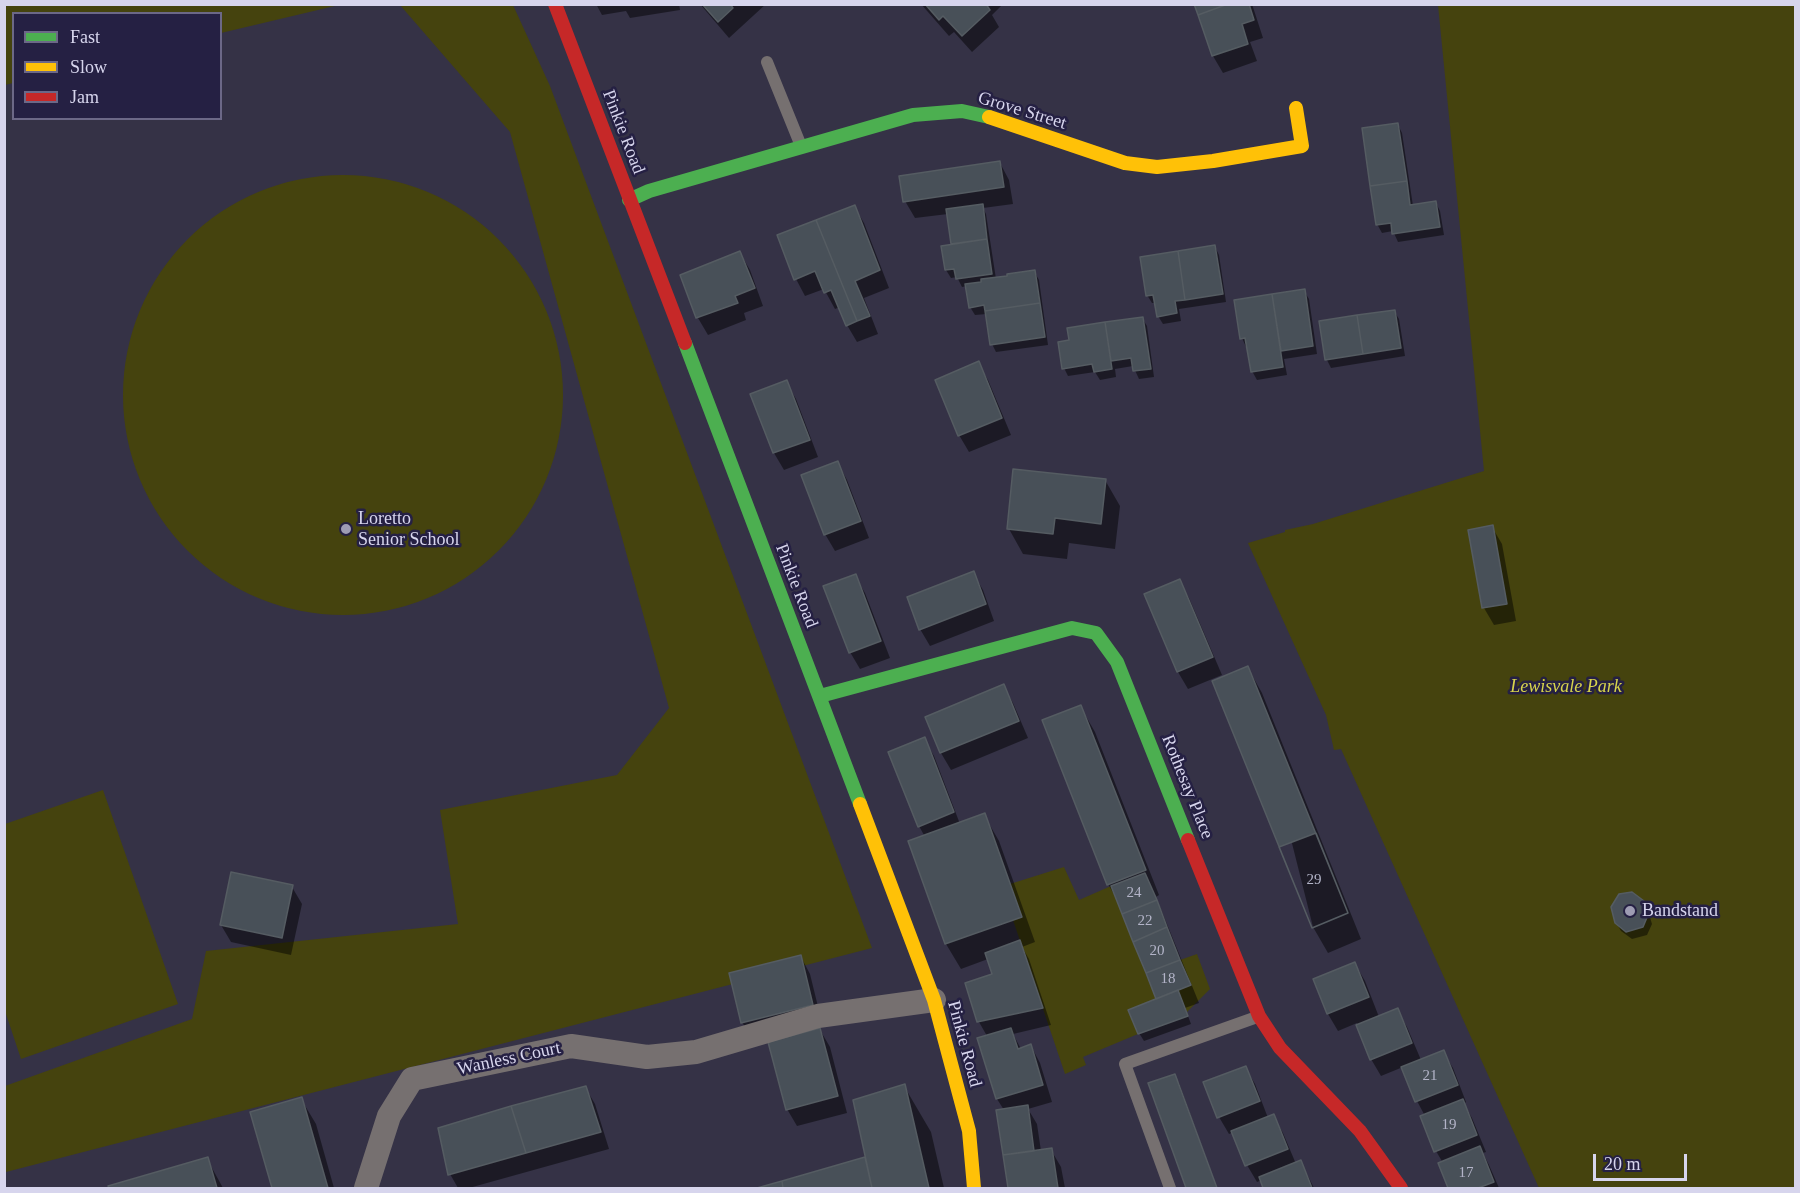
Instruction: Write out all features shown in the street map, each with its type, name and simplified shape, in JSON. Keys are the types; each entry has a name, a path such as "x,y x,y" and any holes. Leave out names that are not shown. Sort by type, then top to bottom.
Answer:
{"street":[{"name":"Pinkie Road","path":"555,4 934,1000 969,1131 974,1188"},
{"name":"Grove Street","path":"629,200 649,191 913,115 962,111 998,119 1125,163 1157,167 1213,161 1302,146 1296,108"},
{"name":"Rothesay Place","path":"820,696 1072,628 1096,633 1117,662 1259,1016 1280,1048 1360,1131 1401,1188"},
{"name":"Wanless Court","path":"366,1188 389,1116 412,1079 572,1046 647,1057 696,1052 818,1016 934,1000"}],"lane":[{"path":"767,62 801,148"},
{"path":"1170,1188 1125,1064 1259,1016"}],"green space":[{"path":"5,4 339,5 222,33 222,12 12,12 12,83 5,85"},
{"path":"400,5 513,5 550,86 872,948 6,1172 5,1086 192,1019 206,951 458,924 440,810 617,775 669,708 510,132"},
{"name":"Lewisvale Park","path":"1438,5 1795,5 1795,1188 1539,1188 1341,749 1334,750 1326,715 1248,543 1484,471"},
{"path":"343,175 386,179 427,192 465,212 499,239 526,273 546,311 559,352 563,395 559,438 546,479 526,517 499,551 465,578 427,598 386,611 343,615 300,611 259,598 221,578 187,551 160,517 140,479 127,438 123,395 127,352 140,311 160,273 187,239 221,212 259,192 300,179"},
{"path":"103,790 178,1004 21,1059 5,1011 5,824"},
{"path":"1064,867 1079,900 1111,886 1156,999 1128,1010 1138,1034 1083,1057 1086,1065 1065,1074 1013,920 1022,916 1010,884"},
{"path":"1197,954 1210,989 1187,1012 1178,990 1191,985 1180,960"}],"building":[{"path":"702,4 730,4 733,8 718,22"},
{"path":"925,4 986,4 990,10 962,36 943,16 939,20"},
{"path":"1194,4 1228,4 1198,15"},
{"path":"1228,4 1249,4 1254,20 1242,24 1248,44 1212,56 1198,15"},
{"path":"1398,123 1407,181 1370,186 1362,128"},
{"path":"1000,161 1004,187 903,202 899,176"},
{"path":"1407,181 1410,205 1436,201 1440,227 1392,234 1391,223 1376,225 1370,186"},
{"path":"983,204 987,239 951,244 946,209"},
{"path":"855,205 880,270 855,281 870,316 857,321 816,220"},
{"path":"816,220 857,321 846,326 831,290 824,293 815,271 794,280 777,235"},
{"path":"987,239 992,274 956,279 954,269 945,270 941,246"},
{"path":"1215,245 1223,294 1185,300 1178,251"},
{"path":"740,251 755,288 735,296 738,303 696,318 680,275"},
{"path":"1178,251 1185,300 1175,301 1177,313 1157,317 1153,295 1146,296 1140,257"},
{"path":"1035,270 1040,303 985,311 984,305 969,308 965,284"},
{"path":"1305,289 1313,346 1281,351 1272,294"},
{"path":"1272,294 1283,367 1251,372 1245,338 1240,339 1234,300"},
{"path":"1040,303 1045,337 990,345 985,311"},
{"path":"1395,310 1401,348 1363,354 1357,315"},
{"path":"1357,315 1363,354 1325,360 1319,321"},
{"path":"1143,317 1151,369 1133,371 1131,358 1111,361 1105,322"},
{"path":"1105,322 1112,369 1094,372 1092,364 1062,369 1058,342 1069,340 1067,328"},
{"path":"979,361 1002,418 958,436 935,380"},
{"path":"787,380 810,440 773,453 750,394"},
{"path":"838,461 861,521 824,535 801,475"},
{"path":"1013,469 1106,479 1101,524 1055,518 1053,534 1007,529"},
{"path":"1493,525 1507,604 1482,608 1468,530"},
{"path":"974,571 986,604 919,630 907,597"},
{"path":"856,574 881,641 849,653 823,586"},
{"path":"1180,579 1213,657 1177,672 1144,594"},
{"path":"1248,666 1348,913 1312,928 1212,681"},
{"path":"1004,684 1019,721 940,753 925,717"},
{"path":"1081,705 1146,870 1107,885 1042,720"},
{"path":"925,737 954,812 918,827 888,752"},
{"path":"985,813 1022,917 945,944 908,841"},
{"path":"1316,833 1348,913 1312,928 1279,847"},
{"path":"231,872 293,885 282,938 220,925"},
{"path":"1145,873 1157,900 1122,914 1111,886"},
{"name":"Bandstand","path":"1632,892 1644,901 1648,915 1643,927 1626,932 1615,923 1611,907 1619,894"},
{"path":"1157,900 1167,927 1133,942 1122,914"},
{"path":"1167,927 1180,960 1146,973 1133,942"},
{"path":"1020,940 1043,1008 977,1022 965,983 992,974 985,953"},
{"path":"801,955 813,1005 741,1023 729,973"},
{"path":"1180,960 1191,985 1156,999 1146,973"},
{"path":"1355,962 1369,997 1327,1014 1313,979"},
{"path":"1178,990 1188,1016 1138,1034 1128,1010"},
{"path":"1398,1008 1412,1043 1370,1060 1356,1025"},
{"path":"820,1028 838,1096 786,1110 768,1042"},
{"path":"1011,1028 1018,1049 1031,1044 1043,1085 996,1099 977,1038"},
{"path":"1444,1050 1458,1085 1415,1102 1401,1067"},
{"path":"1246,1066 1260,1101 1217,1118 1203,1082"},
{"path":"1175,1074 1217,1188 1186,1188 1148,1083"},
{"path":"905,1084 929,1188 872,1188 853,1100"},
{"path":"586,1086 601,1132 526,1153 511,1106"},
{"path":"302,1097 328,1188 272,1188 250,1112"},
{"path":"1463,1099 1477,1135 1434,1152 1420,1116"},
{"path":"1028,1105 1034,1151 1003,1155 996,1110"},
{"path":"511,1106 526,1153 448,1175 438,1128"},
{"path":"1274,1114 1288,1149 1245,1166 1231,1131"},
{"path":"1480,1146 1494,1182 1478,1188 1448,1188 1438,1163"},
{"path":"1052,1148 1058,1188 1008,1188 1003,1155"},
{"path":"208,1157 217,1188 109,1188 108,1186"},
{"path":"865,1157 872,1188 783,1188 782,1181"},
{"path":"1301,1160 1312,1188 1263,1188 1259,1177"},
{"path":"782,1181 783,1188 757,1188"}],"traffic: fast":[{"path":"629,200 649,191 913,115 962,111 989,117"},
{"path":"685,343 860,804"},
{"path":"820,696 1072,628 1096,633 1117,662 1188,840"}],"traffic: slow":[{"path":"989,117 1125,163 1157,167 1213,161 1302,146 1296,108"},
{"path":"860,804 934,1000 969,1131 974,1188"}],"traffic: jam":[{"path":"555,4 685,343"},
{"path":"1188,840 1259,1016 1280,1048 1360,1131 1401,1188"}],"place":[{"name":"Loretto Senior School","path":"346,529"},
{"name":"Bandstand","path":"1630,911"}]}
